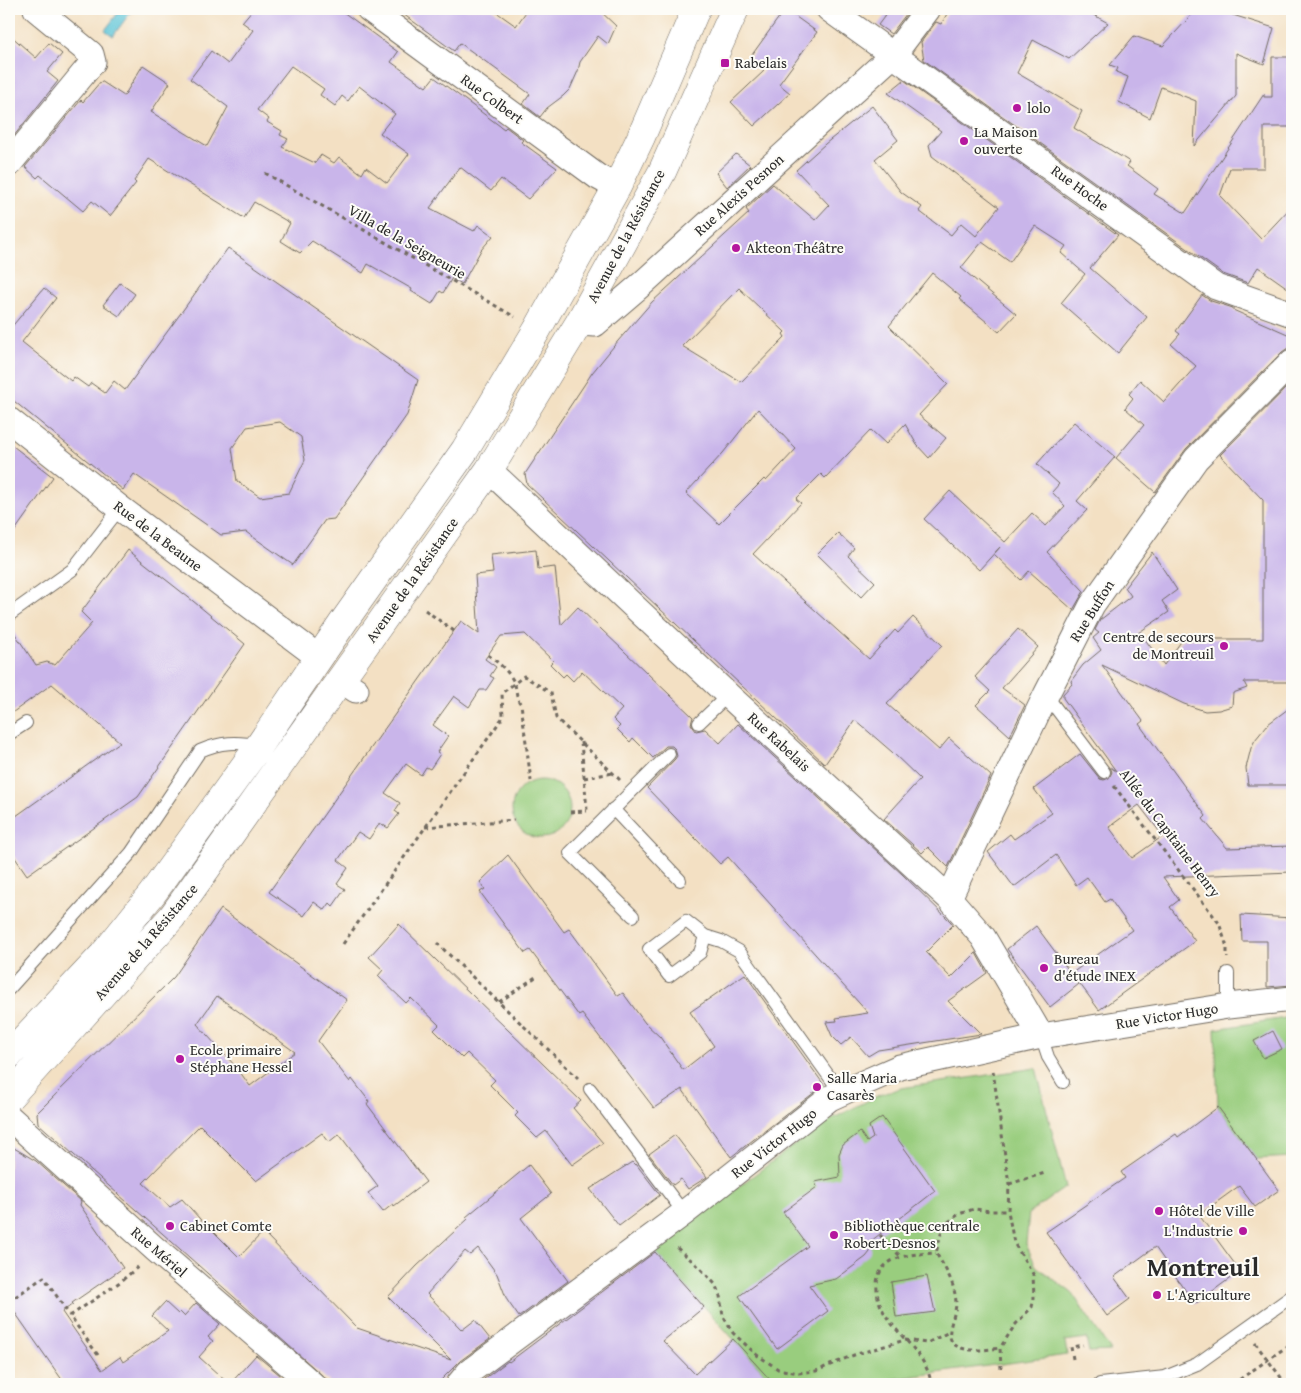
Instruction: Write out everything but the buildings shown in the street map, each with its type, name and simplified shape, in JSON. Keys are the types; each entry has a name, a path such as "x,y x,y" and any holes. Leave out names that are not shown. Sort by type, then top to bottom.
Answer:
{"main road":[{"name":"Avenue de la Résistance","path":"9,1055 103,955 152,894 259,746 460,456 537,330 617,187 641,137 696,9"},
{"name":"Avenue de la Résistance","path":"9,1097 172,917 348,685 493,474 587,324 662,172 734,9"}],"street":[{"path":"9,164 93,62 92,54 36,9"},
{"name":"Rue Colbert","path":"368,9 592,173 617,187"},
{"name":"Rue Hoche","path":"829,9 1216,286 1292,314"},
{"name":"Rue Alexis Pesnon","path":"587,324 642,283 894,54 928,9"},
{"name":"Rue Buffon","path":"949,898 1046,694 1092,605 1196,460 1292,362"},
{"name":"Rue de la Beaune","path":"9,420 120,508 309,650"},
{"name":"Rue Rabelais","path":"493,474 728,696 949,898 983,936 1041,1036"},
{"name":"Rue Victor Hugo","path":"459,1384 469,1372 684,1213 830,1098 900,1067 1041,1036 1228,1006 1292,999"},
{"name":"Rue Mériel","path":"9,1117 104,1204 312,1384"}],"lane":[{"path":"9,616 72,570 120,508"},
{"name":"Allée du Capitaine Henry","path":"1046,694 1104,772"},
{"path":"699,723 728,696"},
{"path":"9,734 26,723"},
{"path":"9,989 131,854 200,751 217,744 248,743 259,746"},
{"path":"633,916 570,853 669,754"},
{"path":"614,809 680,880"},
{"path":"705,936 700,953 669,976 649,949 686,921 705,936 721,941 739,951 841,1093"},
{"path":"1228,973 1228,1006"},
{"path":"1041,1036 1048,1056 1063,1082"},
{"path":"590,1089 684,1213"},
{"path":"1100,1384 1160,1381 1197,1364 1292,1296"}],"path":[{"name":"Villa de la Seigneurie","path":"265,173 537,330"},
{"path":"425,610 454,630"},
{"path":"488,655 501,664 515,684 518,701 522,704 531,781"},
{"path":"343,944 503,717 502,694 524,676 551,693 556,718 632,791"},
{"path":"581,742 590,833"},
{"name":"Allée du Capitaine Henry","path":"1104,772 1219,923 1226,947 1228,973"},
{"path":"584,778 613,773"},
{"path":"570,812 587,810"},
{"path":"425,827 514,820"},
{"path":"437,943 590,1089"},
{"path":"499,1002 537,976"},
{"path":"993,1071 1009,1184 1008,1211 1014,1244 1032,1274 1034,1298 1032,1307 1015,1325 1000,1348 1001,1368"},
{"path":"1009,1184 1045,1173"},
{"path":"1000,1348 979,1351 962,1349 953,1342 949,1332 956,1305 952,1281 936,1253 943,1226 960,1214 974,1209 1008,1211"},
{"path":"880,1235 900,1256"},
{"path":"675,1246 715,1284 720,1296 723,1316 733,1333 757,1355 778,1369 798,1373 816,1372 854,1355 905,1340 927,1343 949,1332"},
{"path":"930,1378 928,1370 915,1351 895,1329 879,1304 877,1288 878,1274 888,1263 900,1256 936,1253"},
{"path":"70,1316 135,1270"},
{"path":"15,1297 44,1277 98,1356"},
{"path":"1252,1339 1286,1384"},
{"path":"1233,1384 1292,1343"},
{"path":"1073,1359 1071,1347 1083,1345"}],"green space":[{"path":"535,780 547,780 562,788 570,803 570,815 562,830 547,838 535,838 520,830 512,815 512,803 520,788"},
{"path":"1292,1017 1292,1157 1256,1159 1218,1107 1215,1029"},
{"path":"1036,1068 1066,1187 1029,1213 1026,1244 1036,1266 1072,1293 1111,1351 1089,1352 1086,1338 1065,1341 1067,1355 857,1384 774,1384 653,1250 824,1123 879,1095 901,1088"}],"water":[{"path":"121,9 133,9 113,36 105,30"}],"place":[{"name":"Rabelais","path":"725,63"},
{"name":"lolo","path":"1017,108"},
{"name":"La Maison ouverte","path":"964,141"},
{"name":"Akteon Théâtre","path":"736,248"},
{"name":"Centre de secours de Montreuil","path":"1224,646"},
{"name":"Bureau d'étude INEX","path":"1044,968"},
{"name":"Ecole primaire Stéphane Hessel","path":"180,1059"},
{"name":"Salle Maria Casarès","path":"817,1087"},
{"name":"Hôtel de Ville","path":"1159,1211"},
{"name":"Cabinet Comte","path":"170,1226"},
{"name":"L'Industrie","path":"1243,1231"},
{"name":"Bibliothèque centrale Robert-Desnos","path":"834,1235"},
{"name":"L'Agriculture","path":"1157,1295"}],"district":[{"name":"Montreuil","path":"1203,1267"}]}
